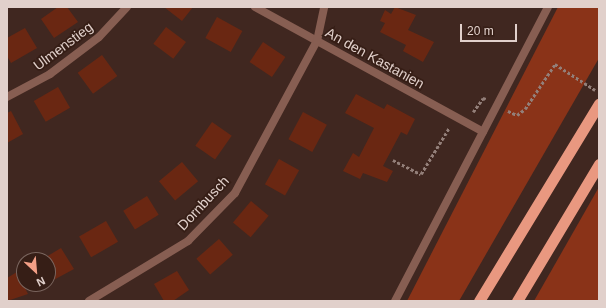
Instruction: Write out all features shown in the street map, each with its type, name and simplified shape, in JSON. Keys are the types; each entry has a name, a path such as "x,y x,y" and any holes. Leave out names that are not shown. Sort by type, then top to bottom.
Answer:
{"highway":[{"path":"479,301 599,104"},
{"path":"517,301 599,164"}],"street":[{"name":"Ulmenstieg","path":"7,97 50,74 99,37 127,7"},
{"name":"An den Kastanien","path":"255,7 483,132"},
{"name":"Dornbusch","path":"89,301 188,240 235,193 317,41 324,7"},
{"path":"395,301 548,7"}],"path":[{"path":"465,122 484,98 517,115 525,109 555,64 599,92"},
{"path":"393,160 421,174 456,117"}],"shaded area":[{"path":"558,7 599,7 599,58 459,301 407,301"},
{"path":"599,187 599,301 534,301"}],"building":[{"path":"58,7 67,7 78,22 54,38 41,19"},
{"path":"164,7 193,7 182,21"},
{"path":"395,7 416,15 408,30 434,42 423,62 403,51 406,45 380,32 385,23 380,21 385,10 391,14"},
{"path":"217,17 242,31 231,52 205,38"},
{"path":"166,27 186,42 173,59 153,44"},
{"path":"25,28 37,48 11,63 7,56 7,38"},
{"path":"263,42 285,57 272,77 250,62"},
{"path":"102,55 117,76 93,94 78,73"},
{"path":"58,87 70,108 46,122 34,101"},
{"path":"356,94 384,109 387,104 415,119 407,135 401,132 383,166 393,171 387,182 363,173 360,179 343,171 353,153 359,157 374,128 345,113"},
{"path":"11,111 23,134 7,143 7,113"},
{"path":"303,112 327,125 312,152 288,139"},
{"path":"212,122 232,136 215,160 195,146"},
{"path":"279,159 299,170 285,196 265,184"},
{"path":"182,162 198,181 175,200 159,181"},
{"path":"147,196 159,215 135,229 123,211"},
{"path":"251,201 269,216 251,237 233,222"},
{"path":"106,221 118,242 91,257 79,237"},
{"path":"219,239 233,255 210,275 196,259"},
{"path":"61,248 74,269 56,279 56,252 54,252"},
{"path":"177,271 189,290 173,301 164,301 154,284"},
{"path":"16,273 16,292 27,292 28,294 7,301 7,278"}]}
